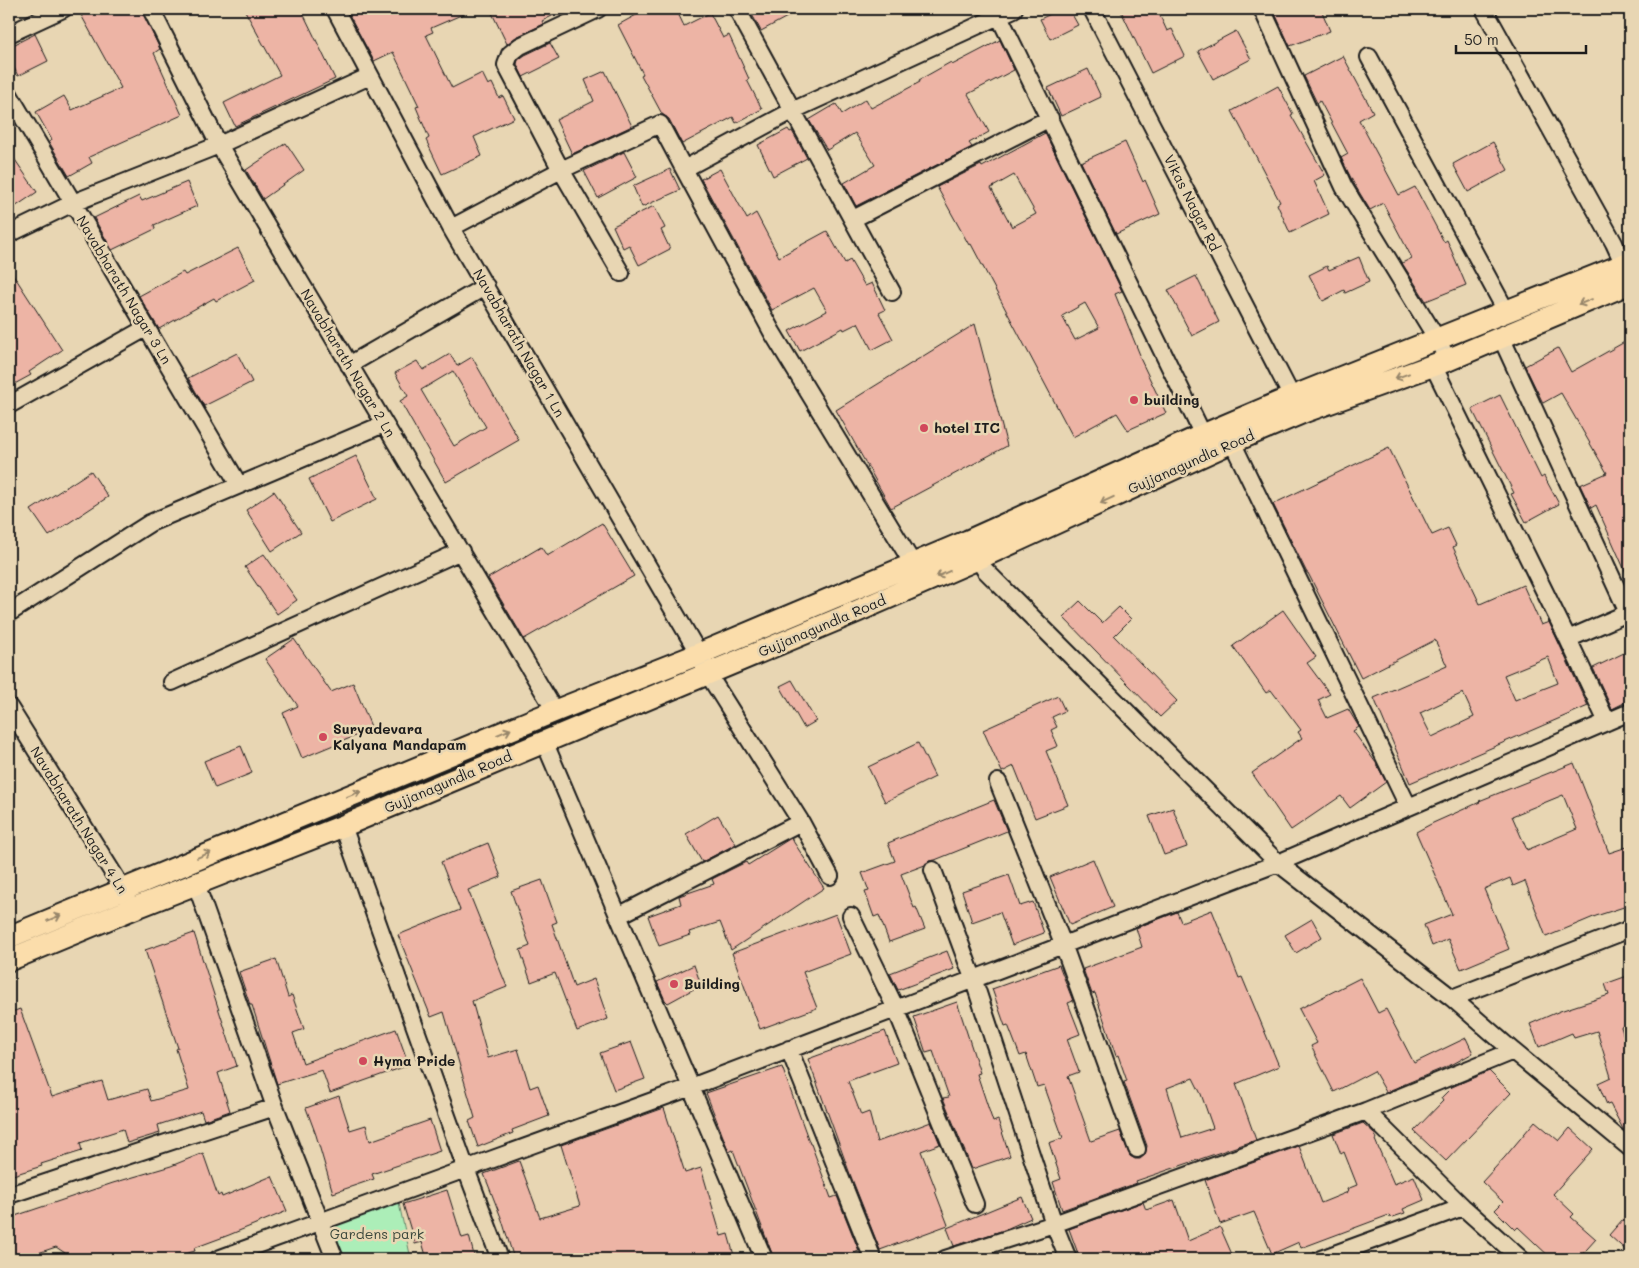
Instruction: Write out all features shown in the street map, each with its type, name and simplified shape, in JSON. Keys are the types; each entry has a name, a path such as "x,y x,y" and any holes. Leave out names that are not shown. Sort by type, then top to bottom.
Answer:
{"main road":[{"name":"Gujjanagundla Road","path":"9,960 132,909 343,826 708,674 972,550 1203,435 1292,397 1506,311 1628,270"},
{"name":"Gujjanagundla Road","path":"9,937 555,711 699,654 913,564 972,550 1306,412 1501,337 1628,270"}],"street":[{"path":"9,34 63,9"},
{"name":"Navabharath Nagar 2 Ln","path":"151,9 219,145 555,711"},
{"name":"Navabharath Nagar 1 Ln","path":"335,9 451,228 699,654 708,674 800,822 830,876"},
{"path":"598,9 520,46 510,54 506,66 561,170 620,272"},
{"path":"737,9 892,292"},
{"name":"Vikas Nagar Rd","path":"1092,9 1292,397"},
{"path":"1262,9 1344,187 1437,339 1440,362 1607,722"},
{"path":"1484,9 1628,270"},
{"path":"684,169 794,110 1007,12 1050,118 1203,435"},
{"path":"1369,57 1506,311"},
{"path":"9,234 73,203 219,145 370,76"},
{"name":"Navabharath Nagar 3 Ln","path":"9,94 239,485"},
{"path":"853,220 1050,118"},
{"path":"451,228 561,170 660,124 772,332 913,564"},
{"path":"349,365 486,286"},
{"path":"9,405 146,328"},
{"path":"1501,337 1630,614 1568,639"},
{"path":"9,613 150,523 384,424"},
{"path":"1232,442 1408,806"},
{"path":"972,550 985,570 1278,863 1452,998 1630,1148"},
{"path":"172,682 461,551"},
{"name":"Navabharath Nagar 4 Ln","path":"9,707 123,889 132,909"},
{"path":"218,1259 691,1087 1278,863 1630,712"},
{"path":"544,741 764,1259"},
{"path":"998,782 1063,944 1137,1149"},
{"path":"618,916 800,822"},
{"path":"343,826 500,1259"},
{"path":"932,870 973,978 1054,1224 1068,1259"},
{"path":"196,884 275,1107 335,1259"},
{"path":"851,916 896,1010 974,1204"},
{"path":"1452,998 1630,928"},
{"path":"789,1049 873,1259"},
{"path":"945,1259 1054,1224 1366,1111 1513,1051"},
{"path":"9,1195 275,1107"},
{"path":"1366,1111 1463,1206 1521,1259"},
{"path":"1322,1259 1463,1206"}],"green space":[{"name":"Gardens park","path":"398,1199 411,1259 339,1259 326,1225"}],"building":[{"path":"88,9 141,9 160,49 154,53 182,115 89,157 92,163 69,176 49,142 52,140 36,112 64,96 72,110 121,88 80,13"},
{"path":"244,9 301,9 335,79 235,126 224,103 280,75"},
{"path":"352,9 475,9 431,28 433,32 426,35 452,88 482,73 488,85 492,83 499,98 503,96 514,118 474,137 482,156 442,174 426,140 429,138 416,107 419,106 393,52 374,61 347,11"},
{"path":"490,9 566,9 542,21 544,24 516,37 507,44"},
{"path":"636,9 676,9 684,26 710,13 723,38 729,35 749,79 747,80 762,109 736,123 733,117 682,144 669,119 662,114 641,75 643,74 618,25 638,14"},
{"path":"749,9 802,9 761,31"},
{"path":"1061,9 1069,9 1078,25 1050,39 1040,19"},
{"path":"1120,9 1157,9 1167,31 1172,29 1185,56 1151,73"},
{"path":"1273,9 1321,9 1330,31 1290,46"},
{"path":"1236,31 1251,59 1213,79 1198,51"},
{"path":"35,34 48,61 18,76 9,57 9,47"},
{"path":"1000,40 1014,70 968,94 989,132 969,143 972,147 856,206 844,183 875,165 855,133 827,150 809,120 836,104 842,114 866,99 871,108 920,82 919,80 951,62 952,65"},
{"path":"550,43 559,59 523,77 517,64 518,60"},
{"path":"1343,56 1373,112 1359,120 1399,195 1415,187 1444,242 1447,240 1466,285 1426,301 1402,263 1412,258 1383,203 1370,210 1353,182 1341,158 1348,154 1320,101 1317,103 1304,76"},
{"path":"1088,69 1101,97 1061,116 1048,88"},
{"path":"605,71 632,126 572,154 556,120 594,101 585,80"},
{"path":"1278,86 1293,114 1291,115 1325,175 1314,181 1329,214 1290,233 1277,204 1280,202 1232,111"},
{"path":"788,129 790,132 792,131 807,158 773,176 758,145"},
{"path":"1045,133 1122,291 1115,294 1139,356 1166,413 1128,430 1117,413 1073,437 971,244 969,245 937,187 981,165 982,167","holes":["1014,175 1036,214 1012,227 991,188","1085,303 1099,328 1075,340 1062,316"]},
{"path":"1125,142 1160,214 1116,234 1081,162"},
{"path":"1493,142 1508,170 1468,192 1453,164"},
{"path":"286,143 304,170 263,199 246,170"},
{"path":"9,151 37,192 9,211"},
{"path":"624,152 637,177 598,198 584,171"},
{"path":"670,169 680,190 642,207 633,186"},
{"path":"720,169 747,219 756,213 779,257 827,231 845,263 850,260 865,286 872,283 885,310 879,313 893,339 872,350 858,323 844,330 843,328 800,351 789,331 827,311 814,288 772,310 701,179"},
{"path":"187,182 197,206 154,225 155,229 112,250 94,218 139,196 142,201"},
{"path":"654,206 665,228 661,230 670,249 639,265 629,245 623,248 613,226"},
{"path":"238,248 255,280 216,301 214,298 159,329 139,296 183,272 185,275"},
{"path":"1359,257 1369,282 1345,293 1344,290 1323,301 1309,275 1327,266 1329,270"},
{"path":"9,268 62,350 29,372 31,375 9,387"},
{"path":"1196,276 1219,322 1192,336 1168,290"},
{"name":"hotel ITC","path":"975,324 1007,446 891,508 836,410"},
{"path":"1630,339 1630,582 1596,505 1591,508 1580,485 1607,473 1561,393 1543,403 1525,366 1558,348 1571,372"},
{"path":"237,353 252,382 204,406 188,378"},
{"path":"450,354 457,366 472,357 519,440 446,482 400,401 408,396 395,373 417,361 423,370","holes":["453,371 486,427 454,446 421,390"]},
{"path":"1500,395 1541,478 1544,476 1559,504 1526,522 1511,494 1514,493 1472,409"},
{"path":"1389,448 1432,535 1448,528 1456,545 1453,547 1480,604 1523,585 1541,625 1549,622 1588,706 1410,783 1374,698 1447,666 1435,640 1361,678 1273,504","holes":["1548,657 1558,683 1515,700 1504,675","1463,693 1474,717 1432,737 1420,713"]},
{"path":"356,456 377,499 330,522 309,479"},
{"path":"91,471 108,497 49,536 31,510"},
{"path":"274,491 301,532 272,551 246,510"},
{"path":"602,523 634,576 524,639 488,578 541,547 547,556"},
{"path":"264,554 297,600 277,614 245,567"},
{"path":"1080,601 1102,623 1119,607 1131,619 1114,636 1177,701 1160,717 1063,617"},
{"path":"1283,610 1316,657 1307,663 1330,694 1318,700 1327,718 1348,709 1359,727 1353,731 1376,763 1386,782 1350,808 1341,796 1291,830 1252,773 1302,738 1298,732 1301,730 1271,690 1266,693 1233,646"},
{"path":"294,639 331,692 353,683 372,729 302,758 283,713 298,706 265,659"},
{"path":"1626,652 1630,661 1630,700 1612,709 1593,668"},
{"path":"792,680 816,721 804,728 780,686"},
{"path":"1058,696 1065,711 1052,717 1057,727 1051,730 1058,746 1046,751 1068,805 1035,818 1014,766 1002,772 983,730"},
{"path":"918,743 935,777 885,802 868,767"},
{"path":"241,746 252,773 215,788 204,761"},
{"path":"1574,763 1609,853 1630,846 1630,905 1596,916 1546,937 1525,881 1513,886 1510,878 1484,889 1509,949 1461,969 1448,939 1432,946 1424,925 1452,914 1416,832 1479,801","holes":["1563,795 1577,829 1527,850 1512,816"]},
{"path":"994,800 1007,831 929,861 925,865 901,874 914,908 916,907 925,929 889,942 879,915 874,917 865,892 869,891 862,873 895,861 888,843"},
{"path":"1173,808 1187,847 1164,855 1149,816"},
{"path":"718,815 736,844 702,862 686,834"},
{"path":"791,838 824,888 731,950 720,922 689,932 690,935 659,946 648,916 681,904 679,896 714,884 712,879 746,862 748,865"},
{"path":"488,843 501,877 468,890 507,987 472,1001 488,1058 518,1049 530,1088 538,1085 549,1116 512,1130 513,1133 478,1147 469,1121 475,1118 444,1012 431,1017 398,935 460,910 441,862"},
{"path":"1093,859 1113,907 1070,925 1050,877"},
{"path":"1009,875 1020,906 1033,902 1044,933 1012,945 1000,912 972,922 962,891"},
{"path":"542,880 557,922 552,924 574,987 594,979 608,1019 577,1031 555,973 531,982 520,950 530,946 511,891"},
{"path":"1212,910 1239,978 1242,977 1279,1066 1236,1084 1256,1140 1136,1181 1137,1183 1062,1210 1053,1182 1061,1179 1049,1143 1063,1138 1044,1085 1037,1087 1026,1054 1020,1056 1008,1025 1005,1026 992,989 1059,965 1073,1001 1068,1003 1080,1034 1067,1039 1079,1072 1068,1076 1091,1141 1120,1131 1130,1156 1140,1159 1145,1155 1147,1146 1124,1082 1127,1081 1118,1055 1116,1056 1095,993 1092,994 1083,969 1142,947 1136,928 1177,912 1181,922","holes":["1193,1078 1213,1128 1182,1138 1167,1088"]},
{"path":"836,914 851,954 803,972 817,1008 760,1029 732,953"},
{"path":"1312,919 1322,937 1296,953 1285,935"},
{"path":"194,933 237,1066 218,1073 230,1111 204,1120 201,1111 158,1125 160,1133 127,1143 123,1129 80,1143 82,1151 13,1175 9,1162 9,1013 20,1009 52,1097 102,1081 108,1100 147,1089 151,1101 189,1090 176,1049 178,1048 145,950"},
{"path":"947,951 954,969 898,990 890,973"},
{"path":"276,959 288,997 292,995 304,1029 293,1033 303,1063 396,1029 409,1065 330,1093 322,1070 277,1084 252,1005 250,1005 239,972"},
{"name":"Building","path":"694,965 701,985 668,1003 657,982"},
{"path":"1630,975 1630,1024 1621,1027 1630,1056 1630,1135 1623,1129 1610,1104 1607,1105 1598,1083 1611,1077 1597,1031 1574,1038 1572,1033 1539,1047 1530,1024 1560,1011 1609,995 1605,984"},
{"path":"1360,978 1378,1013 1386,1009 1414,1063 1466,1038 1473,1053 1453,1064 1386,1092 1374,1071 1334,1092 1311,1046 1317,1043 1299,1009"},
{"path":"957,1002 980,1073 977,1074 993,1122 998,1120 1010,1156 972,1169 943,1098 949,1097 933,1051 926,1053 914,1017"},
{"path":"885,1031 897,1063 848,1081 861,1115 869,1112 877,1142 931,1122 940,1144 921,1151 948,1225 880,1250 808,1059"},
{"path":"631,1042 645,1079 614,1090 600,1053"},
{"path":"782,1067 831,1198 837,1196 859,1251 837,1259 774,1259 733,1150 729,1152 706,1093"},
{"path":"1489,1071 1511,1093 1446,1161 1414,1131 1443,1101 1441,1098 1452,1087"},
{"path":"339,1096 350,1130 366,1125 370,1141 430,1120 440,1151 372,1174 374,1179 333,1193 306,1108"},
{"path":"664,1108 685,1173 701,1168 721,1236 728,1234 735,1259 514,1259 502,1220 484,1174 519,1161 540,1218 580,1206 561,1145"},
{"path":"1535,1121 1559,1141 1570,1128 1593,1149 1553,1194 1574,1214 1571,1217 1596,1239 1578,1259 1552,1259 1518,1227 1515,1230 1495,1210 1503,1202 1482,1182"},
{"path":"1363,1123 1374,1133 1377,1139 1375,1140 1394,1184 1414,1176 1424,1200 1403,1209 1405,1213 1390,1218 1389,1215 1301,1248 1299,1242 1272,1254 1254,1212 1220,1224 1205,1180 1299,1146 1321,1203 1348,1192 1347,1189 1357,1185 1344,1152 1341,1154 1333,1134"},
{"path":"203,1153 218,1196 221,1194 222,1197 272,1176 287,1211 194,1248 195,1251 166,1259 67,1259 65,1253 56,1247 20,1259 9,1259 9,1218 113,1183 171,1166"},
{"path":"447,1190 462,1238 469,1236 475,1259 427,1259 422,1242 415,1244 403,1204"},
{"path":"1022,1197 1031,1218 1004,1230 954,1246 947,1228"},
{"path":"1174,1200 1188,1241 1220,1227 1234,1259 1080,1259 1069,1229 1143,1202 1146,1210"},
{"path":"1630,1211 1630,1254 1609,1235"},
{"path":"995,1253 997,1259 977,1259"}],"place":[{"name":"building","path":"1134,400"},
{"name":"hotel ITC","path":"924,428"},
{"name":"Suryadevara Kalyana Mandapam","path":"323,737"},
{"name":"Building","path":"674,984"},
{"name":"Hyma Pride","path":"363,1061"}]}
